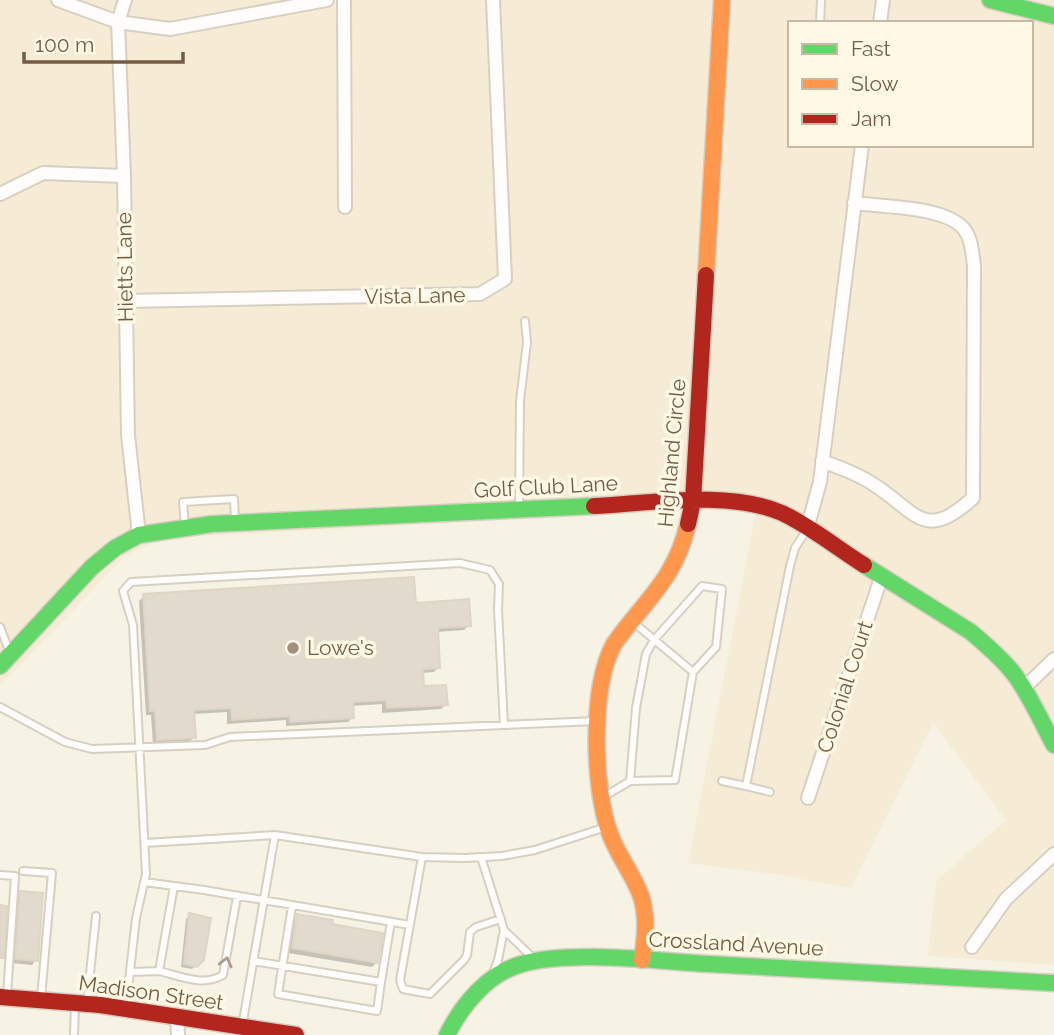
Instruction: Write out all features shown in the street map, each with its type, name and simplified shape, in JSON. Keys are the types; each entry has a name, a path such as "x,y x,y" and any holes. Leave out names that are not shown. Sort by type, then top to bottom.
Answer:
{"street":[{"path":"58,0 118,22 170,29 327,0"},
{"name":"Hietts Lane","path":"125,0 118,22 124,176 128,435 139,534"},
{"path":"344,0 345,207"},
{"name":"Vista Lane","path":"125,301 480,295 505,279 492,0"},
{"name":"Highland Circle","path":"642,960 645,932 642,898 621,859 608,827 601,799 598,721 602,670 614,645 671,573 684,543 693,501 722,0"},
{"path":"880,21 883,0"},
{"path":"990,0 1054,16"},
{"path":"807,529 820,482 862,147"},
{"path":"0,194 43,173 124,176"},
{"path":"822,461 862,477 880,488 913,516 923,519 937,520 956,513 973,498 974,265 970,240 963,229 951,219 929,212 854,203"},
{"name":"Golf Club Lane","path":"6,660 92,567 115,548 139,534 185,526 519,509 693,501 756,504 793,518 971,632 999,658 1024,688 1054,745"},
{"name":"Colonial Court","path":"808,798 882,575"},
{"path":"1024,688 1054,659"},
{"path":"972,947 1006,899 1054,854"},
{"name":"Crossland Avenue","path":"447,1035 458,1013 491,979 521,964 567,958 1054,983"},
{"name":"Madison Street","path":"3,997 81,1003 296,1035"},
{"path":"177,1017 178,1035"}],"lane":[{"path":"820,21 821,0"},
{"path":"519,509 520,401 527,342 524,321"},
{"path":"185,526 183,502 234,499 235,523"},
{"path":"746,786 790,566 795,548 807,529"},
{"path":"125,1009 136,918 146,874 133,625 123,591 131,582 460,564 490,570 499,584 504,725"},
{"path":"601,799 630,781 675,780 693,672 716,647 722,589 702,586 654,640 646,654 636,708 630,781"},
{"path":"633,622 693,672"},
{"path":"0,627 6,660"},
{"path":"0,708 65,742 92,749 205,745 230,737 598,721"},
{"path":"722,781 770,792"},
{"path":"145,843 275,835 422,857 481,857 535,850 608,827"},
{"path":"242,1027 275,835"},
{"path":"422,857 400,984 403,989 430,994 464,960 470,932 476,927 501,919"},
{"path":"481,857 504,930 491,979"},
{"path":"23,871 52,873 41,1000"},
{"path":"0,875 15,876 3,997"},
{"path":"144,881 410,925"},
{"path":"159,971 174,886"},
{"path":"130,972 159,971 194,980 214,980 223,975 237,897"},
{"path":"292,906 278,994 377,1011 391,922"},
{"path":"74,1035 96,916"},
{"path":"504,930 536,962"},
{"path":"253,961 381,982"}],"shaded area":[{"path":"0,0 1054,0 1054,965 928,956 936,881 1006,820 933,723 851,888 774,874 688,863 756,511 714,509 166,538 126,555 0,686"}],"building":[{"name":"Lowe's","path":"414,577 416,603 469,599 471,626 438,628 440,668 423,669 424,686 446,685 448,705 387,708 386,700 353,702 354,718 290,722 290,716 232,720 231,708 194,710 196,738 157,740 155,711 150,711 143,594"},
{"path":"20,891 43,893 38,961 15,959"},
{"path":"0,905 7,906 4,958 0,958"},
{"path":"189,913 211,918 204,960 197,967 184,964"},
{"path":"297,914 333,920 332,924 383,933 378,963 292,948"}],"traffic: fast":[{"path":"990,0 1054,16"},
{"path":"0,666 92,567 115,548 139,535 212,524 594,506"},
{"path":"864,565 971,632 994,652 1020,682 1054,745"},
{"path":"447,1035 468,1002 498,975 522,964 565,958 614,958 1054,983"}],"traffic: slow":[{"path":"706,275 722,0"},
{"path":"642,960 645,928 643,904 638,888 610,834 604,814 597,765 598,711 606,663 614,644 667,575 688,524"}],"traffic: jam":[{"path":"688,524 693,501 706,275"},
{"path":"594,506 690,500 761,506 792,518 864,565"},
{"path":"0,997 100,1005 296,1035"}],"place":[{"name":"Lowe's","path":"293,648"}]}
